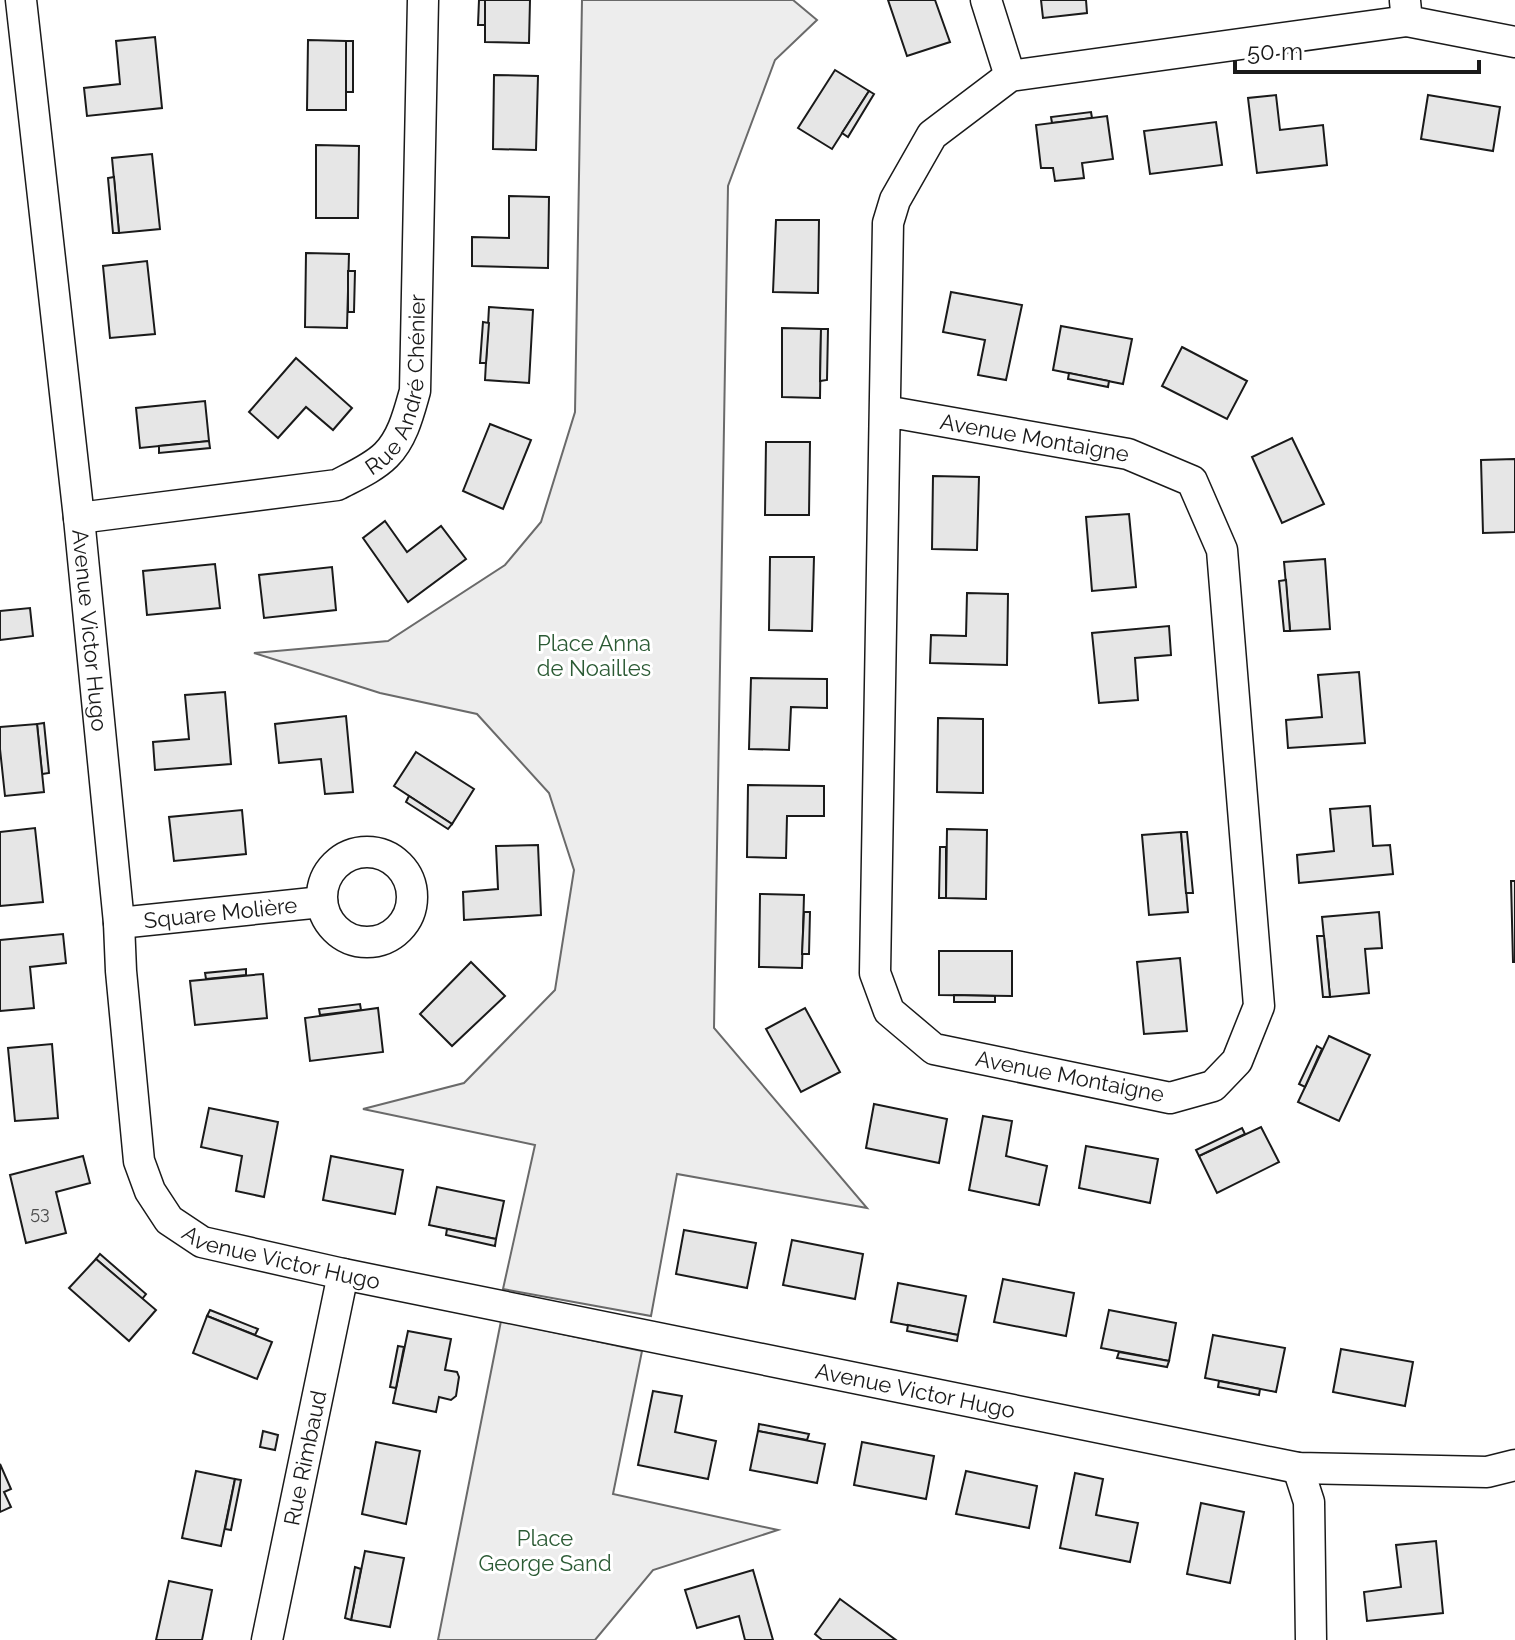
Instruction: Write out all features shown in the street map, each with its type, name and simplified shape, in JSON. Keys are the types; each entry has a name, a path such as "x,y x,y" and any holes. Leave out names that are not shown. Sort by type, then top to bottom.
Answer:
{"street":[{"name":"Avenue Victor Hugo","path":"21,0 79,518 139,1161 150,1191 169,1220 202,1242 343,1274 1298,1468 1487,1472 1515,1465"},
{"name":"Rue André Chénier","path":"79,518 337,485 387,454 404,428 415,391 423,0"},
{"path":"986,0 1010,76"},
{"path":"1406,10 1515,42"},
{"name":"Avenue Montaigne","path":"885,411 1128,454 1192,481 1222,550 1259,1006 1237,1061 1213,1086 1170,1098 934,1049 889,1011 875,973 888,223 895,200 932,135 1010,76 1406,10"},
{"name":"Square Molière","path":"119,923 322,902"},
{"name":"Rue Rimbaud","path":"267,1640 343,1274"},
{"path":"1298,1468 1309,1502 1311,1640"}],"shaded area":[{"name":"Place Anna de Noailles","path":"582,0 793,0 817,20 775,60 728,186 714,1028 867,1208 677,1174 651,1316 503,1289 535,1145 363,1109 464,1083 555,990 574,870 549,793 477,714 380,693 254,653 388,641 505,565 541,522 575,412"},
{"name":"Place George Sand","path":"501,1321 642,1351 613,1494 778,1530 653,1570 595,1640 438,1640"}],"building":[{"path":"479,0 485,0 485,25 478,25"},
{"path":"485,0 530,0 529,43 485,42"},
{"path":"888,0 935,0 950,42 907,56"},
{"path":"1041,0 1086,0 1087,13 1043,18"},
{"path":"155,37 162,108 87,116 84,88 120,84 116,41"},
{"path":"308,40 346,41 346,110 307,110"},
{"path":"346,41 353,41 353,92 346,92"},
{"path":"835,70 869,91 832,149 798,128"},
{"path":"494,75 538,76 536,150 493,149"},
{"path":"869,91 874,94 848,137 842,133"},
{"path":"1276,95 1280,130 1323,125 1327,165 1257,173 1248,98"},
{"path":"1428,95 1500,107 1493,151 1421,139"},
{"path":"1091,112 1092,118 1052,123 1051,117"},
{"path":"1107,116 1113,159 1082,163 1084,178 1055,181 1053,168 1041,168 1036,125"},
{"path":"1216,122 1222,165 1150,174 1144,131"},
{"path":"316,145 359,146 358,218 316,218"},
{"path":"152,154 160,229 119,233 112,158"},
{"path":"114,177 119,233 113,233 108,178"},
{"path":"509,196 549,197 548,268 472,266 472,237 509,238"},
{"path":"776,220 819,220 818,293 773,292"},
{"path":"306,253 349,254 347,328 305,327"},
{"path":"147,261 155,334 110,338 103,266"},
{"path":"348,271 355,271 354,312 348,312"},
{"path":"951,292 1022,305 1006,380 978,375 985,340 943,332"},
{"path":"489,307 533,310 529,383 485,380"},
{"path":"483,322 489,323 486,363 480,363"},
{"path":"1061,326 1132,339 1123,384 1053,370"},
{"path":"782,328 821,329 820,398 782,397"},
{"path":"821,329 828,329 827,380 820,381"},
{"path":"1182,347 1247,381 1227,419 1162,386"},
{"path":"296,358 352,408 333,430 306,407 278,438 249,412"},
{"path":"1069,373 1109,381 1108,387 1068,379"},
{"path":"205,401 209,441 140,448 136,408"},
{"path":"490,424 531,440 503,509 463,491"},
{"path":"1292,438 1324,504 1282,523 1252,457"},
{"path":"209,441 210,448 159,453 159,446"},
{"path":"766,442 810,442 809,515 765,515"},
{"path":"1515,459 1515,532 1483,533 1481,460"},
{"path":"933,476 979,477 977,550 932,549"},
{"path":"1129,514 1136,587 1092,591 1086,517"},
{"path":"385,521 407,552 441,526 466,559 408,602 363,538"},
{"path":"770,557 814,557 812,631 769,630"},
{"path":"1325,559 1330,629 1290,631 1284,562"},
{"path":"215,564 220,608 147,615 143,571"},
{"path":"332,567 336,610 264,618 259,575"},
{"path":"1286,580 1290,631 1284,631 1279,581"},
{"path":"967,593 1008,594 1007,665 930,663 931,635 966,636"},
{"path":"30,608 33,636 0,640 0,611"},
{"path":"1169,626 1171,655 1135,658 1138,700 1099,703 1092,633"},
{"path":"1359,672 1365,743 1288,748 1286,720 1322,717 1318,675"},
{"path":"751,678 827,679 827,708 791,707 789,750 749,749"},
{"path":"225,692 231,764 155,770 153,742 189,739 185,695"},
{"path":"346,716 353,792 325,794 321,759 279,763 275,724"},
{"path":"938,718 983,719 983,793 937,792"},
{"path":"44,723 49,773 42,774 37,724"},
{"path":"37,724 44,792 5,796 0,727"},
{"path":"416,752 474,789 452,824 394,786"},
{"path":"748,785 824,786 824,816 787,816 786,858 747,857"},
{"path":"409,796 452,824 448,829 406,802"},
{"path":"1370,806 1373,846 1390,845 1393,874 1299,883 1297,855 1334,851 1330,809"},
{"path":"242,810 246,854 174,861 169,817"},
{"path":"35,828 43,902 0,906 0,832"},
{"path":"947,829 987,830 986,899 946,898"},
{"path":"1181,832 1188,912 1149,915 1142,835"},
{"path":"1181,832 1187,832 1193,893 1186,893"},
{"path":"538,845 541,915 464,920 463,892 498,889 496,846"},
{"path":"940,847 946,847 946,898 939,898"},
{"path":"1511,881 1515,881 1515,962 1513,962"},
{"path":"760,894 804,895 802,968 759,967"},
{"path":"804,912 810,912 809,954 802,954"},
{"path":"1379,912 1382,948 1365,949 1369,993 1330,997 1322,917"},
{"path":"63,934 66,963 30,967 34,1008 0,1011 0,940"},
{"path":"1317,936 1324,936 1330,997 1323,997"},
{"path":"939,951 1012,951 1012,996 939,995"},
{"path":"1180,958 1187,1031 1144,1034 1137,962"},
{"path":"471,962 505,996 452,1046 420,1014"},
{"path":"246,969 246,975 206,979 205,973"},
{"path":"263,974 267,1018 195,1025 190,981"},
{"path":"954,995 995,996 995,1002 954,1002"},
{"path":"360,1004 361,1010 320,1015 319,1009"},
{"path":"378,1008 383,1052 310,1061 305,1018"},
{"path":"805,1008 840,1072 801,1092 766,1029"},
{"path":"1329,1036 1370,1055 1339,1121 1298,1102"},
{"path":"52,1044 58,1118 15,1121 8,1048"},
{"path":"1317,1046 1322,1049 1305,1087 1299,1084"},
{"path":"874,1104 947,1119 939,1163 866,1148"},
{"path":"209,1108 278,1122 264,1197 236,1191 242,1156 201,1147"},
{"path":"983,1116 1012,1121 1006,1156 1047,1166 1039,1205 969,1190"},
{"path":"1261,1127 1279,1162 1217,1193 1199,1156"},
{"path":"1242,1128 1245,1134 1199,1156 1196,1150"},
{"path":"1086,1146 1158,1159 1150,1203 1079,1188"},
{"path":"83,1156 90,1183 56,1192 66,1233 26,1243 10,1175"},
{"path":"331,1156 403,1170 395,1214 323,1200"},
{"path":"437,1187 504,1201 496,1239 429,1225"},
{"path":"447,1229 496,1239 495,1246 446,1235"},
{"path":"684,1230 756,1243 747,1288 676,1274"},
{"path":"792,1240 863,1254 855,1299 783,1285"},
{"path":"100,1254 146,1294 142,1299 96,1259"},
{"path":"96,1259 156,1310 129,1341 69,1288"},
{"path":"1003,1279 1074,1293 1066,1336 994,1322"},
{"path":"898,1283 966,1296 958,1335 891,1322"},
{"path":"210,1310 258,1329 255,1335 207,1316"},
{"path":"1109,1310 1176,1323 1169,1361 1101,1348"},
{"path":"207,1316 272,1342 257,1379 193,1353"},
{"path":"908,1325 958,1335 957,1341 907,1331"},
{"path":"408,1331 451,1339 445,1370 457,1372 456,1396 451,1400 439,1397 436,1412 393,1403"},
{"path":"1213,1335 1285,1348 1276,1392 1205,1378"},
{"path":"398,1346 404,1347 396,1388 390,1387"},
{"path":"1341,1349 1413,1362 1405,1406 1333,1392"},
{"path":"1119,1352 1169,1361 1167,1367 1117,1358"},
{"path":"1219,1381 1260,1389 1259,1395 1218,1387"},
{"path":"653,1391 682,1396 675,1432 716,1441 708,1479 638,1465"},
{"path":"759,1424 809,1434 807,1440 758,1431"},
{"path":"263,1431 278,1435 275,1450 260,1447"},
{"path":"758,1431 825,1444 817,1483 750,1470"},
{"path":"376,1442 420,1451 406,1524 362,1514"},
{"path":"862,1442 934,1456 926,1499 854,1485"},
{"path":"0,1464 11,1489 4,1492 11,1507 0,1512"},
{"path":"196,1471 235,1479 221,1546 182,1538"},
{"path":"966,1471 1037,1486 1029,1528 956,1514"},
{"path":"1075,1473 1103,1479 1096,1515 1138,1523 1130,1562 1060,1548"},
{"path":"235,1479 241,1480 231,1530 225,1529"},
{"path":"1201,1503 1244,1512 1230,1583 1187,1574"},
{"path":"1436,1541 1443,1613 1367,1621 1364,1592 1401,1587 1396,1545"},
{"path":"365,1551 404,1558 390,1627 351,1620"},
{"path":"355,1567 361,1569 351,1620 345,1618"},
{"path":"753,1570 773,1640 745,1640 739,1616 697,1628 685,1590"},
{"path":"169,1581 212,1590 202,1640 156,1640"},
{"path":"840,1599 896,1640 822,1640 815,1634"}]}
